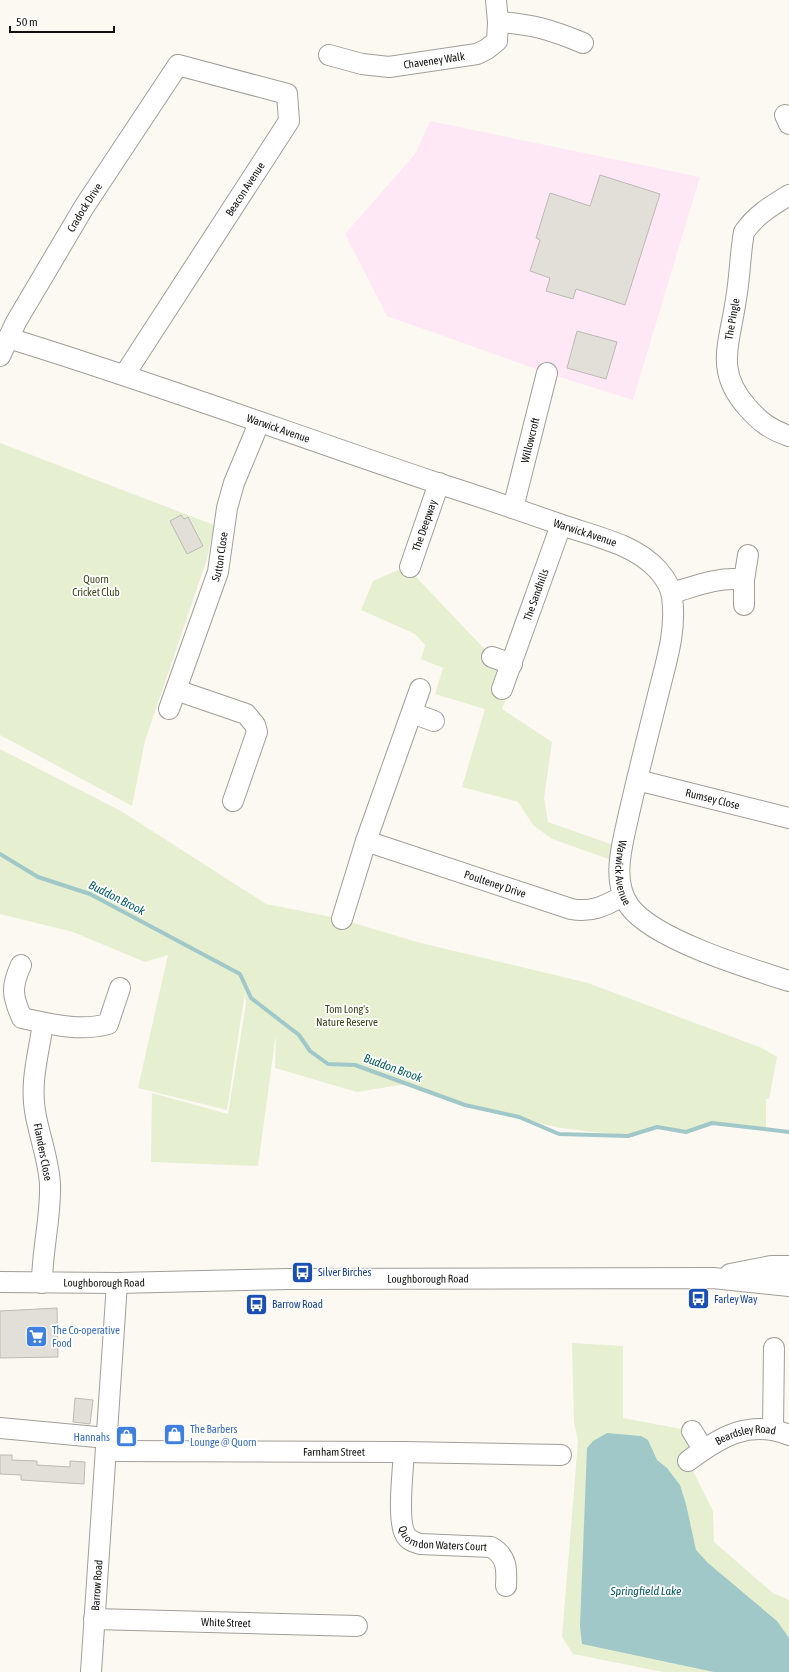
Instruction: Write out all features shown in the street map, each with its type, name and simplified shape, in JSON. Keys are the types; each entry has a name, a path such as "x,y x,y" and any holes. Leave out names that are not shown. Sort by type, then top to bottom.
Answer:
{"street":[{"name":"Chaveney Walk","path":"324,53 362,64 389,67 477,54 487,49 497,40 498,22 496,0"},
{"path":"498,22 522,23 550,29 583,43"},
{"name":"Cradock Drive","path":"0,356 8,325 178,65"},
{"name":"Beacon Avenue","path":"124,374 289,121 287,94 178,65"},
{"name":"The Pingle","path":"789,195 763,211 753,220 744,232 740,253 735,309 726,350 726,370 730,383 737,397 763,424 774,431 789,436"},
{"name":"Warwick Avenue","path":"8,325 124,374 259,422 619,545 641,555 656,568 666,580 672,593 673,621 669,655 637,780 622,848 619,880 623,896 630,908 642,920 679,941 738,965 789,981"},
{"name":"Willowcroft","path":"513,508 547,373"},
{"name":"Sutton Close","path":"169,709 218,572 227,508 234,482 259,422"},
{"name":"The Deepway","path":"408,572 439,483"},
{"name":"The Sandhills","path":"502,689 561,525"},
{"path":"744,605 744,580 748,555"},
{"path":"672,593 718,580 732,578 744,580"},
{"path":"492,657 512,664"},
{"path":"342,919 366,841 420,689"},
{"path":"176,690 246,714 255,725 257,732 233,801"},
{"path":"412,713 434,721"},
{"name":"Rumsey Close","path":"637,780 789,818"},
{"name":"Poulteney Drive","path":"366,841 583,912 595,910 623,896"},
{"path":"21,965 13,982 16,1004 22,1018 67,1028 95,1027 108,1024 120,988"},
{"name":"Flanders Close","path":"42,1283 42,1261 50,1205 50,1184 48,1165 35,1111 34,1077 44,1023"},
{"name":"Loughborough Road","path":"713,1278 771,1266 789,1266"},
{"name":"Loughborough Road","path":"0,1282 116,1283 289,1279 713,1278 789,1286"},
{"name":"Barrow Road","path":"91,1672 107,1444 116,1283"},
{"path":"779,1362 781,1432"},
{"name":"Farnham Street","path":"0,1428 107,1444 561,1455"},
{"name":"Beardsley Road","path":"692,1431 696,1455 717,1440 744,1430 781,1432"},
{"name":"Quorndon Waters Court","path":"404,1452 402,1520 404,1533 410,1541 420,1544 491,1547 500,1552 504,1560 507,1570 506,1586"},
{"name":"White Street","path":"94,1619 357,1626"}],"shaded area":[{"path":"430,121 700,177 633,400 547,373 387,316 345,234 415,154"}],"green space":[{"name":"Quorn Cricket Club","path":"0,443 214,525 207,559 145,741 132,806 0,735"},
{"path":"410,567 417,578 492,657 509,691 502,709 552,742 544,798 548,822 622,848 620,863 552,839 533,825 518,802 462,787 485,709 435,694 443,668 421,659 425,645 415,634 361,610 373,581 396,571"},
{"name":"Tom Long's Nature Reserve","path":"0,749 121,811 266,904 337,918 417,942 588,983 762,1048 777,1057 769,1099 766,1099 766,1128 719,1124 686,1132 657,1127 628,1136 560,1128 459,1103 407,1084 357,1092 275,1068 276,1034 258,1166 151,1162 152,1093 228,1114 246,1004 245,992 227,1110 138,1088 168,955 145,962 73,932 0,914"},
{"name":"Springfield Lake","path":"572,1343 623,1346 623,1418 692,1431 688,1461 713,1511 714,1542 773,1593 789,1600 789,1672 663,1672 573,1654 562,1637 578,1441 574,1422"}],"water":[{"name":"Springfield Lake","path":"607,1433 641,1436 648,1440 657,1460 667,1468 680,1485 686,1504 696,1550 708,1563 777,1621 789,1638 789,1672 714,1672 582,1644 580,1626 587,1448 593,1441"}],"building":[{"path":"600,175 660,194 625,305 576,289 573,299 546,291 550,278 530,271 540,240 536,238 550,193 590,206"},
{"path":"577,331 617,342 606,379 567,368"},
{"path":"181,515 184,519 188,517 203,546 187,554 170,521"},
{"name":"The Co-operative Food","path":"57,1308 58,1357 0,1358 0,1311"},
{"path":"75,1398 93,1400 90,1424 73,1422"},
{"path":"0,1455 12,1455 12,1460 37,1461 37,1465 70,1467 70,1461 85,1462 84,1484 21,1480 21,1475 0,1474"}],"waterway":[{"name":"Buddon Brook","path":"0,854 38,877 90,894 240,974 251,998 299,1035 310,1051 328,1064 355,1065 465,1105 519,1117 559,1134 628,1136 657,1127 686,1132 712,1123 789,1132"}],"place":[{"name":"Silver Birches","path":"303,1272"},
{"name":"Farley Way","path":"699,1299"},
{"name":"Barrow Road","path":"256,1304"},
{"name":"The Co-operative Food","path":"37,1336"},
{"name":"The Barbers Lounge @ Quorn","path":"175,1435"},
{"name":"Hannahs","path":"126,1437"}]}
